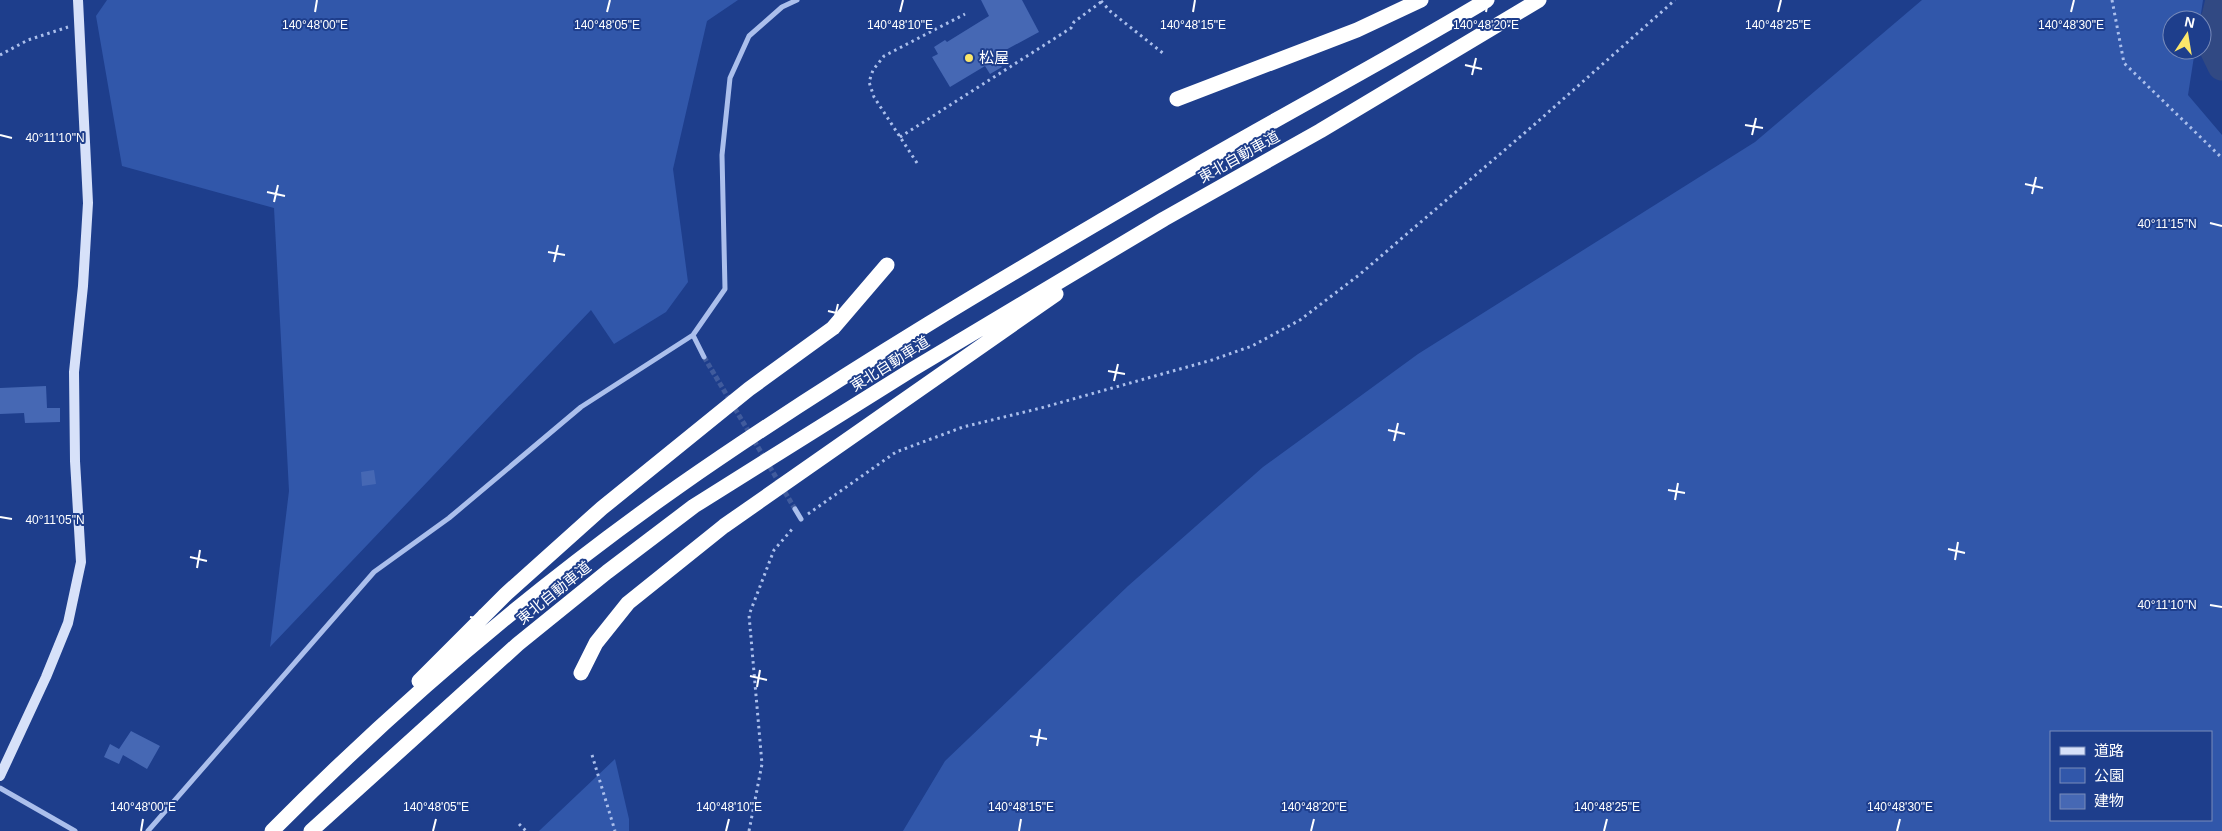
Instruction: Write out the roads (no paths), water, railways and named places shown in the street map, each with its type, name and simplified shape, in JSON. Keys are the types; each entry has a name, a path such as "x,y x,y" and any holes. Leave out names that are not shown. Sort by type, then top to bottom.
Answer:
{"highway":[{"path":"1177,98 1357,30 1421,0"},
{"name":"東北自動車道","path":"272,831 418,694 590,552 678,487 889,350 1048,253 1188,170 1411,45 1487,0"},
{"name":"東北自動車道","path":"311,831 518,644 607,572 694,506 913,369 1164,219 1320,131 1539,0"},
{"path":"580,673 596,642 628,603 724,526 1164,219"},
{"path":"292,811 506,594 617,495 750,389 834,328 887,265"}],"street":[{"path":"0,776 46,677 68,623 81,562 75,460 74,372 83,286 88,203 78,0"},
{"path":"148,831 374,572 449,518 581,407 693,335 725,289 722,155 730,78 749,36 782,7 797,0"},
{"path":"693,335 704,357"},
{"path":"795,509 801,519"},
{"path":"0,788 75,831"}],"waterway":[{"path":"2220,0 2216,17 2207,35 2222,66"}],"tunnel":[{"path":"704,357 795,509"}],"place":[{"name":"松屋","path":"969,58"}]}
